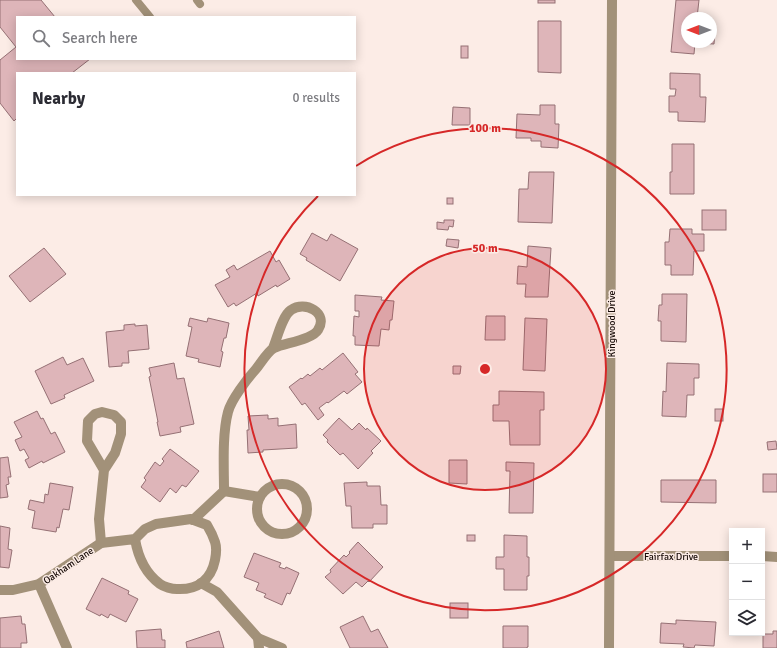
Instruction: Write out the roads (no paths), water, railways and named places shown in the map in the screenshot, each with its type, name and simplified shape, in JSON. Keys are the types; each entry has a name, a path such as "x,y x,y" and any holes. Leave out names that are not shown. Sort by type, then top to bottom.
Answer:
{"street":[{"name":"Kingwood Drive","path":"609,648 612,0"},
{"path":"193,520 224,491 224,446 228,411 245,382 273,348 284,318 290,310 298,307 308,307 316,311 321,317 320,327 317,333 273,348"},
{"path":"101,543 99,519 104,470 115,453 121,434 121,422 114,415 102,412 95,414 88,421 87,441 104,470"},
{"path":"277,485 289,486 297,490 303,496 306,504 304,521 299,528 292,532 285,534 270,532 263,527 259,520 257,504 260,497 265,490 277,485"},
{"path":"224,491 260,497"},
{"path":"180,520 193,520 207,525 215,542 216,555 214,567 207,578 197,586 185,589 172,589 161,585 151,576 143,565 137,554 135,539 145,529 156,524 180,520"},
{"name":"Oakham Lane","path":"0,590 13,590 39,584 101,543 135,539"},
{"name":"Fairfax Drive","path":"610,556 729,556"},
{"path":"765,556 777,556"},
{"path":"201,583 217,592 258,643 282,648"},
{"path":"39,584 67,648"}],"lane":[{"path":"136,0 149,16"}]}
